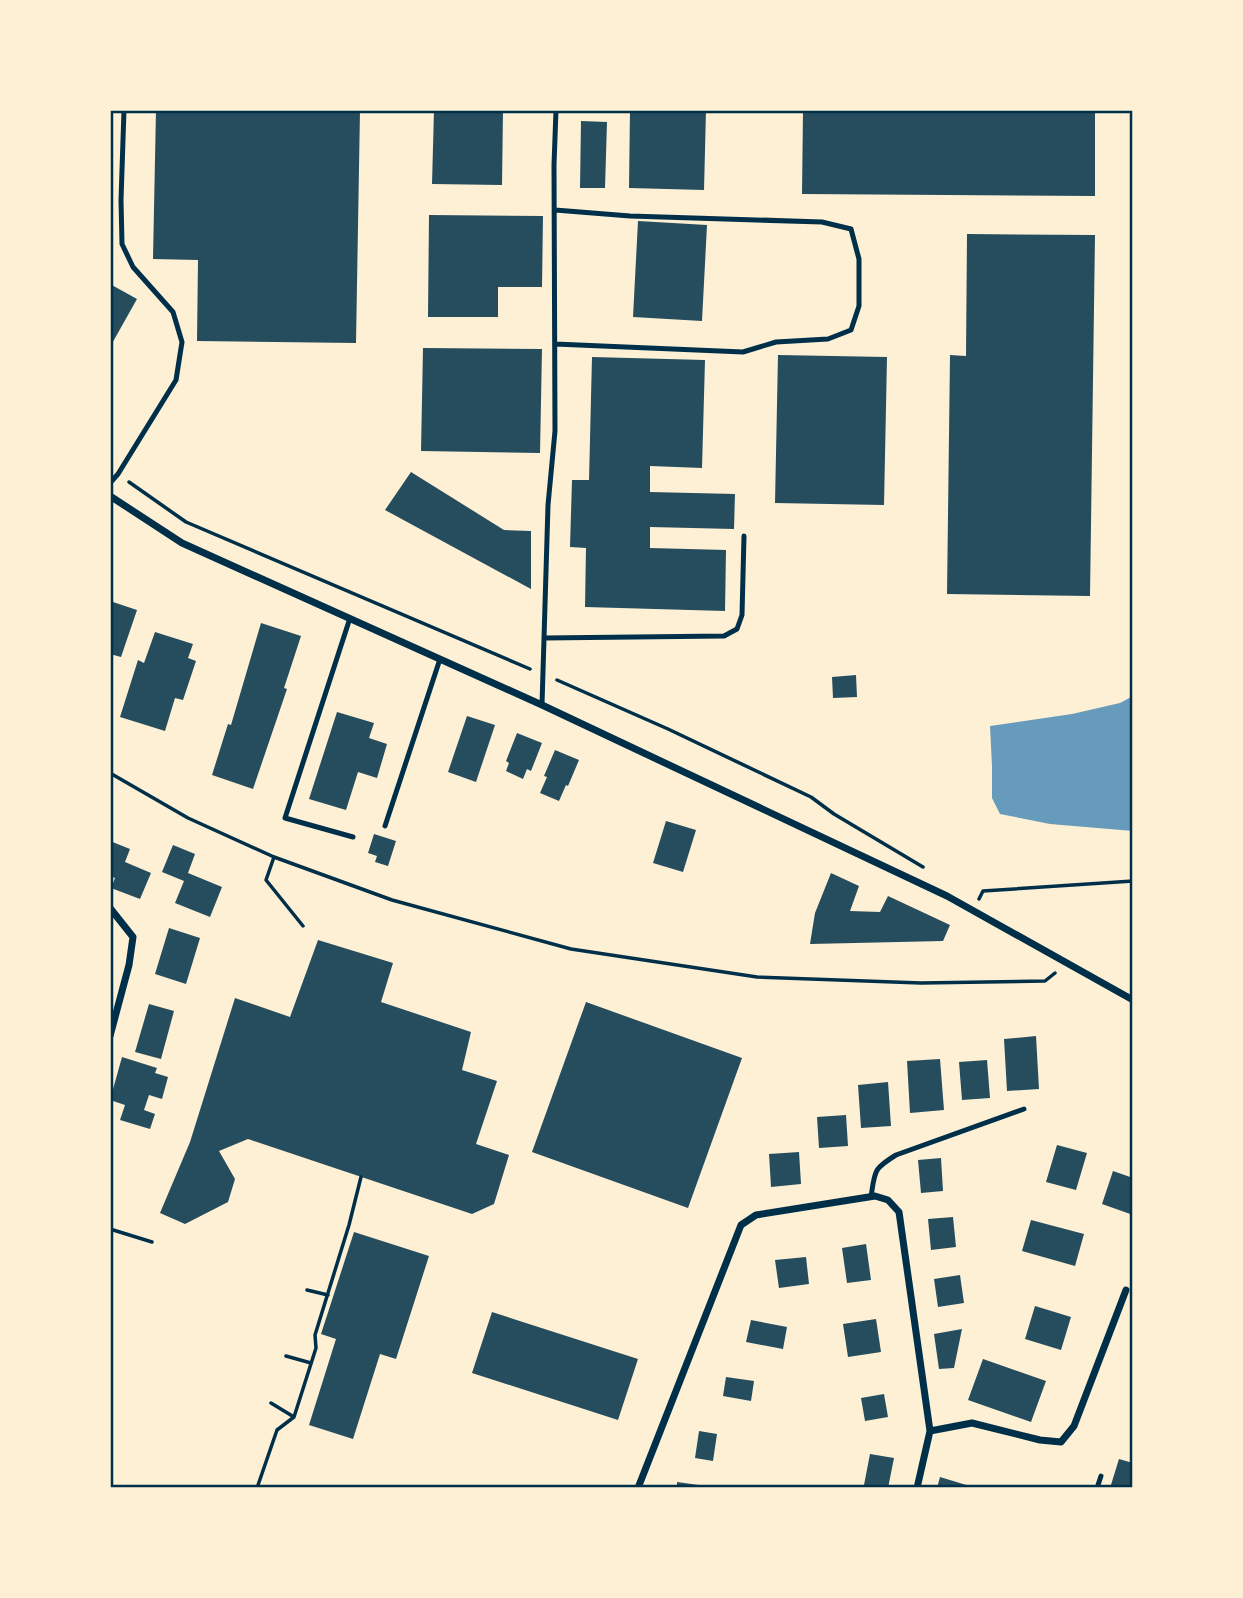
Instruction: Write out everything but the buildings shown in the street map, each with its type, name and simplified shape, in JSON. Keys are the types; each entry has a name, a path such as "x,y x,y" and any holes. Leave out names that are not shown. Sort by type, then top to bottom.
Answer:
{"street":[{"path":"110,496 182,543 542,705 947,896 1133,1000"},
{"path":"110,908 134,937 110,1037"},
{"path":"638,1488 741,1225 756,1215 875,1196 888,1200 899,1212 930,1431 917,1488"},
{"path":"930,1431 972,1423 1040,1440 1061,1442 1074,1426 1126,1290"}],"lane":[{"path":"110,483 176,380 182,342 173,313 132,267 122,244 124,110"},
{"path":"542,705 548,505 555,431 556,110"},
{"path":"555,210 630,216 822,222 851,229 859,259 859,306 851,330 828,339 776,342 743,352 555,344"},
{"path":"544,638 724,636 737,629 742,615 744,536"},
{"path":"350,618 285,818 353,837"},
{"path":"385,826 440,659"},
{"path":"871,1197 874,1172 896,1155 1024,1109"},
{"path":"1097,1488 1101,1476"}],"path":[{"path":"110,773 188,818 274,857 392,900 571,949 757,977 921,983 1045,981 1065,963"},
{"path":"274,857 265,880 303,926"},
{"path":"978,899 984,891 1133,881"},
{"path":"257,1488 277,1430 295,1417 316,1348 315,1335 361,1177"},
{"path":"110,1229 152,1242"},
{"path":"307,1290 328,1295"},
{"path":"286,1356 312,1363"},
{"path":"271,1403 295,1417"}],"water":[{"path":"1133,696 1133,831 1050,824 1000,814 992,798 990,726 1072,714 1120,703"}]}
